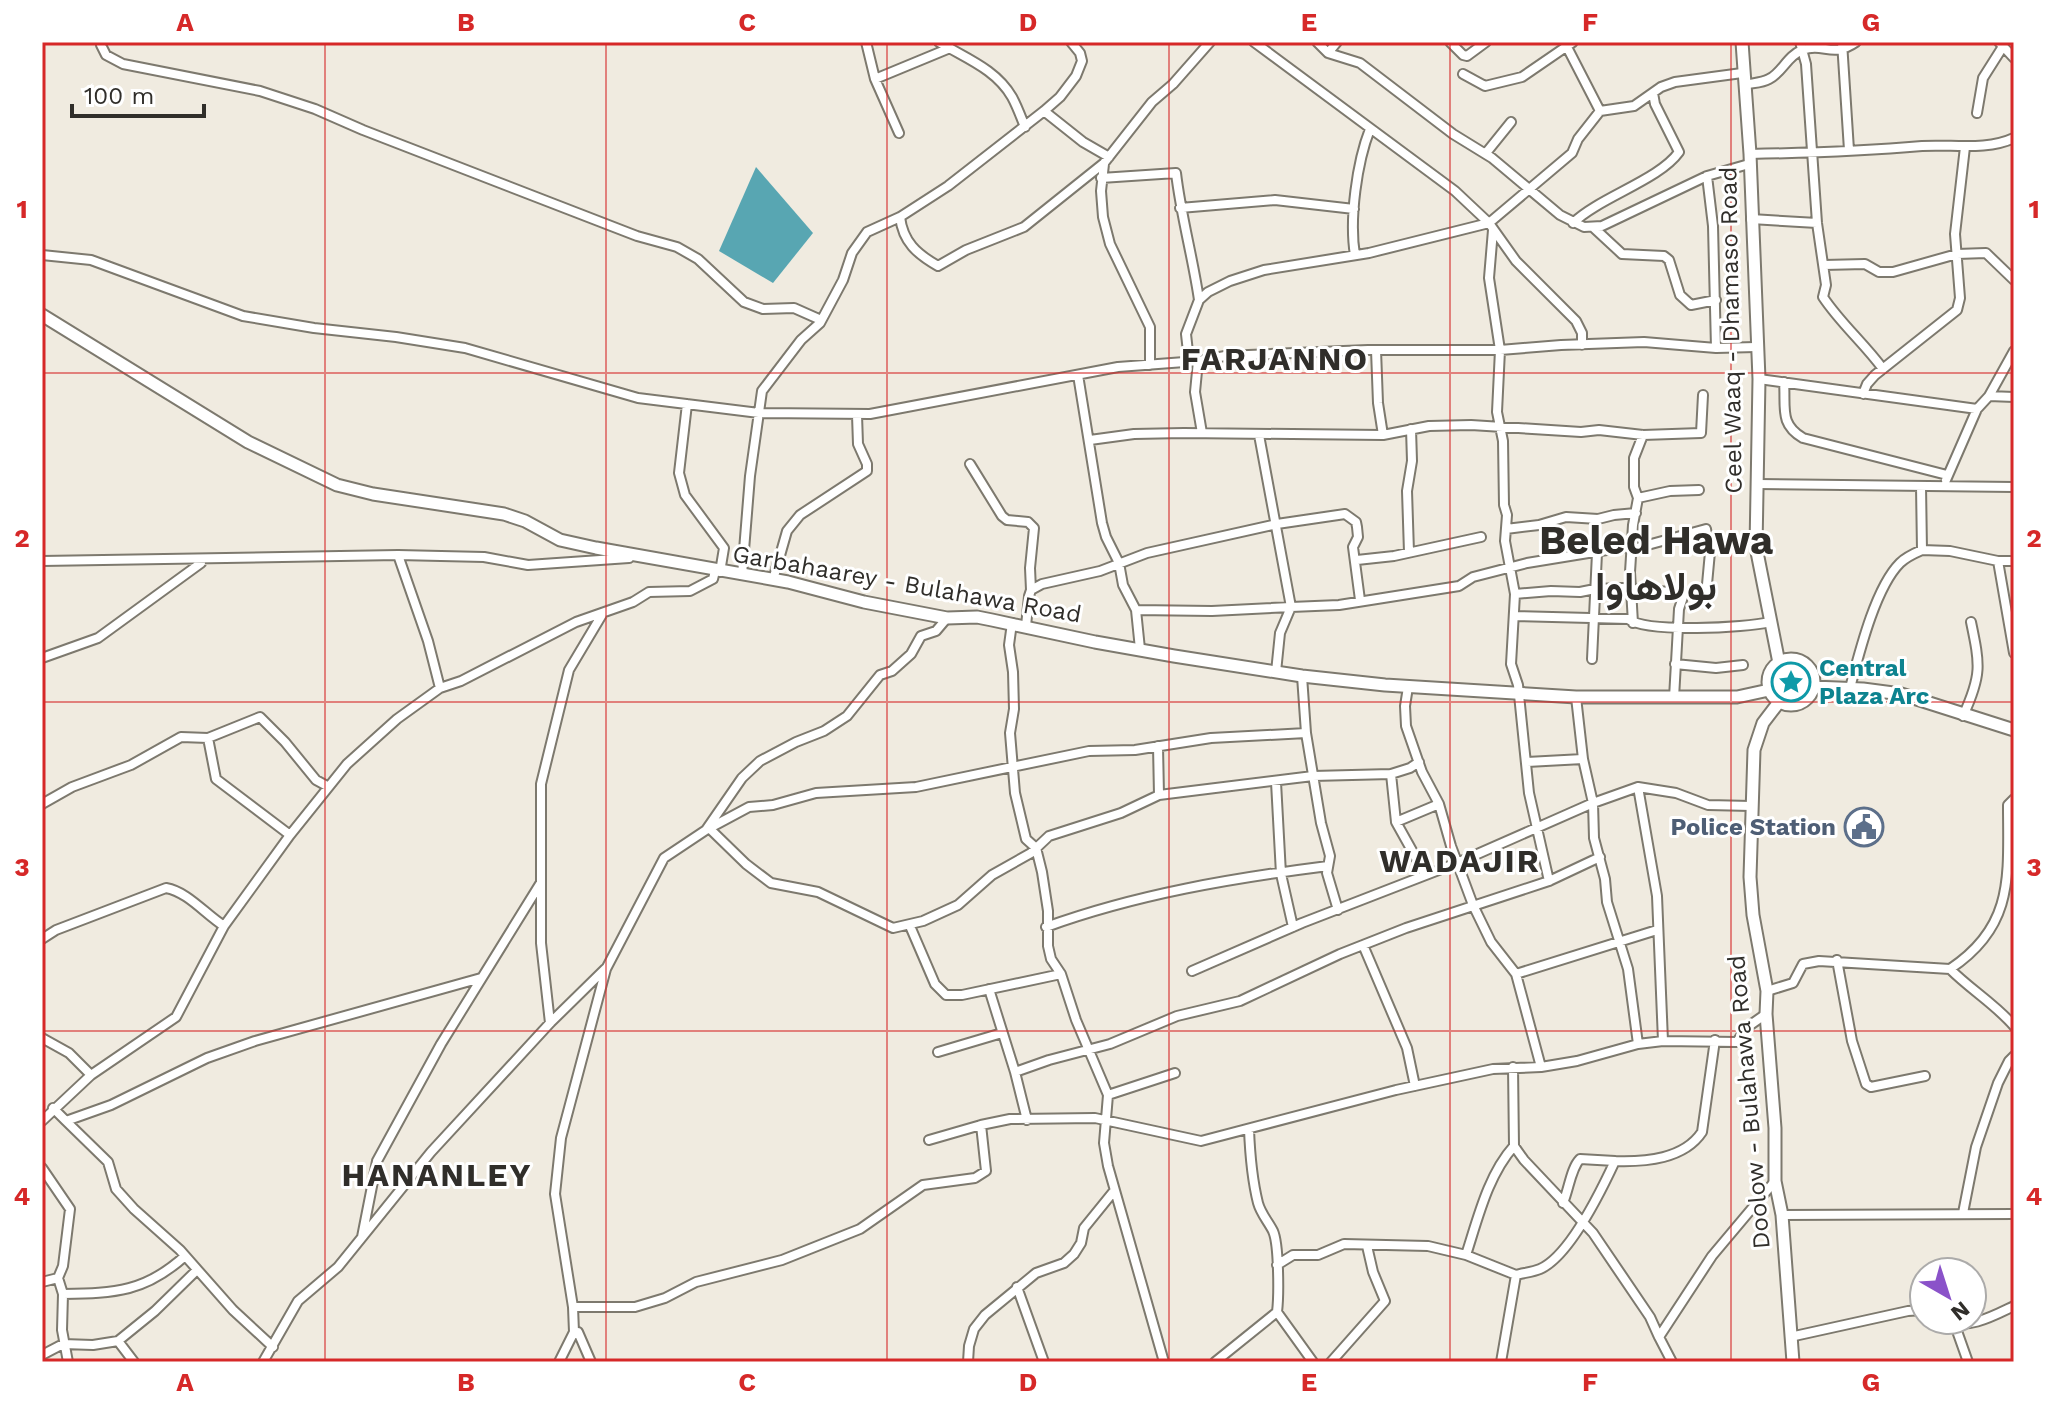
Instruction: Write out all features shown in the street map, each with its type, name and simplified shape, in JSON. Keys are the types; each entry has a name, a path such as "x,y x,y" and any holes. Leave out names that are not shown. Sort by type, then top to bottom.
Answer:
{"main road":[{"name":"Ceel Waaq - Dhamaso Road","path":"1742,42 1759,379 1756,547 1779,663"},
{"name":"Garbahaarey - Bulahawa Road","path":"42,315 248,442 329,482 373,494 504,514 525,521 560,540 717,572 773,580 947,618 977,617 1095,642 1302,676 1408,687 1576,697 1737,697 1769,690"},
{"path":"1793,659 1806,665 1813,676 1813,687 1802,703 1786,705 1769,690 1769,674 1779,663 1793,659"},
{"path":"1813,687 1850,688 1910,697 2014,730"},
{"name":"Doolow - Bulahawa Road","path":"1779,702 1763,723 1755,741 1750,864 1753,915 1767,991 1775,1181 1782,1215 1793,1362"}],"street":[{"path":"103,42 101,45 106,55 123,64 260,91 301,104 637,236 677,247 698,259 744,302 763,309 794,308 821,320"},
{"path":"866,42 875,79 899,133"},
{"path":"939,42 972,59 1001,83 1012,97 1025,127"},
{"path":"742,575 762,391 801,340 821,320 843,280 859,240 878,225 900,217 948,186 1060,97 1082,61 1071,42"},
{"path":"900,217 902,230 913,248 938,266 966,250 1024,227 1107,160 1152,102 1173,84 1210,42"},
{"path":"1254,42 1455,191 1491,226 1516,261 1576,321 1582,333 1582,345"},
{"path":"1317,42 1328,53 1360,63 1453,134 1486,153 1547,206 1573,223 1594,228 1622,254 1664,256 1669,260 1677,287 1691,305 1716,300"},
{"path":"1328,53 1337,42"},
{"path":"1450,42 1467,56 1486,42"},
{"path":"1202,433 1195,392 1194,361 1186,334 1199,300 1208,292 1264,270 1355,255 1491,226 1528,188 1572,153 1578,139 1600,111 1634,106 1675,82 1770,79 1801,46 1821,47 1829,51 1856,42"},
{"path":"1463,74 1485,86 1522,77 1570,44 1600,111"},
{"path":"1977,113 1983,78 2001,45 2014,58"},
{"path":"1801,46 1806,64 1817,223 1826,285 1823,297 1883,369"},
{"path":"1842,46 1849,150"},
{"path":"875,79 950,48"},
{"path":"1573,223 1617,192 1666,164 1679,152 1655,104 1653,93"},
{"path":"1044,111 1107,160"},
{"path":"1486,153 1511,122"},
{"path":"1355,255 1354,209 1360,155 1370,129"},
{"path":"1594,228 1749,159 1813,151 1832,153 1965,147 2014,138"},
{"path":"1863,394 1867,384 1883,369 1957,310 1960,298 1955,234 1965,147"},
{"path":"1107,160 1101,178 1102,209 1110,244 1150,327 1150,365"},
{"path":"1101,178 1176,173 1199,300"},
{"path":"1707,176 1713,226 1716,348"},
{"path":"1180,208 1275,200 1354,209"},
{"path":"1751,219 1817,223"},
{"path":"1491,226 1489,278 1500,350 1496,398 1498,426 1503,441 1504,505 1515,594 1511,664 1518,692 1529,793 1549,881"},
{"path":"1824,265 1865,264 1879,272 1893,272 1957,254 1986,253 2014,280"},
{"path":"42,255 91,260 243,316 465,348 609,390 759,413 857,415 1118,367 1225,356 1672,343 1716,348 1756,347"},
{"path":"1376,350 1383,435"},
{"path":"1946,480 1977,409 1989,396 2014,351"},
{"path":"1078,375 1102,523 1119,563 1123,585 1136,610 1140,649"},
{"path":"1759,379 1977,409"},
{"path":"1784,382 1786,419 1790,430 1803,438 1946,480 2014,487"},
{"path":"1090,440 1134,434 1315,432 1383,435 1411,429 1498,426 1581,432 1622,431 1643,435 1701,433 1703,395"},
{"path":"1989,396 2014,397"},
{"path":"42,1121 91,1075 176,1017 224,926 327,786 365,745 440,688 461,681 576,622 633,602 649,592 690,591 713,579 724,548 685,495 679,473 687,404"},
{"path":"773,580 787,531 800,515 867,471 858,444 857,415"},
{"path":"1409,552 1407,491 1412,461 1411,429"},
{"path":"1259,435 1291,607 1280,633 1276,672"},
{"path":"1633,623 1630,572 1638,498 1634,487 1634,458 1643,435"},
{"path":"970,464 1002,516 1007,520 1028,522 1034,528 1026,626"},
{"path":"1757,484 1921,486 1946,480"},
{"path":"1921,486 1922,550"},
{"path":"1638,498 1670,491 1699,490"},
{"path":"1506,529 1539,525 1566,517 1598,519 1636,513"},
{"path":"1031,590 1049,581 1100,571 1147,553 1277,524 1345,514 1356,522 1357,527 1358,537 1353,547 1360,600"},
{"path":"1136,610 1327,607 1459,586 1473,577 1546,559 1625,547 1633,549 1706,529 1710,552 1706,595 1632,589 1515,594"},
{"path":"1357,560 1481,537"},
{"path":"1850,688 1863,638 1887,583 1899,564 1922,550 2014,561"},
{"path":"1592,659 1597,553"},
{"path":"42,561 398,555 484,557 528,565 642,557"},
{"path":"398,555 428,641 440,688"},
{"path":"42,658 98,638 201,563 201,559"},
{"path":"1998,561 2014,653"},
{"path":"1674,698 1679,609 1684,594"},
{"path":"550,1023 541,943 541,784 569,670 604,612"},
{"path":"1515,616 1628,619 1633,623 1678,626 1747,627 1770,622"},
{"path":"708,829 751,769 847,716 880,675 903,662 921,636 936,631 947,618"},
{"path":"1963,716 1979,672 1971,622"},
{"path":"1012,623 1009,645 1014,709 1010,733 1015,793 1026,839 1036,848 1048,911 1046,927 1051,959 1061,974 1076,1020 1108,1095 1104,1143 1114,1191 1164,1362"},
{"path":"1675,664 1716,668 1743,665"},
{"path":"1302,676 1306,733 1321,823 1330,856 1328,882 1338,910"},
{"path":"1408,687 1406,726 1439,804 1473,905 1491,942 1516,974 1541,1067"},
{"path":"1576,697 1583,759 1593,803 1593,826 1607,902 1628,969 1638,1044"},
{"path":"42,804 72,787 131,765 181,737 208,738 260,717 316,780 327,786"},
{"path":"559,1362 574,1332 573,1307 555,1194 561,1138 606,969 664,858 749,807 773,805 807,794 916,787 1089,751 1124,751 1233,736 1306,733"},
{"path":"208,738 216,779 290,835"},
{"path":"1158,746 1159,795"},
{"path":"1527,762 1583,759"},
{"path":"708,829 771,883 818,892 893,928 910,926 958,905 992,875 1056,832 1121,813 1159,795 1313,776 1391,774 1419,762"},
{"path":"1391,774 1396,822 1425,874"},
{"path":"1276,782 1281,874 1293,927"},
{"path":"1192,971 1638,787 1676,793 1708,805 1751,806"},
{"path":"1638,787 1657,896 1663,1041"},
{"path":"1767,991 1793,983 1803,964 1837,960 1891,967 1950,969 1981,944 2000,909 2006,893 2008,805 2014,799"},
{"path":"1396,822 1439,804"},
{"path":"1015,1072 1136,1035 1177,1016 1240,1001 1363,945 1549,881 1600,857"},
{"path":"1046,927 1107,907 1172,891 1254,875 1328,866"},
{"path":"361,1238 377,1161 441,1044 541,884"},
{"path":"42,939 56,930 166,888 179,890 224,926"},
{"path":"910,926 941,992 962,995 1061,974"},
{"path":"1516,974 1657,930"},
{"path":"1363,945 1407,1048 1415,1086"},
{"path":"1837,960 1852,1041 1866,1084 1871,1087 1925,1076"},
{"path":"263,1362 298,1301 331,1275 431,1152 550,1023 606,969"},
{"path":"1950,969 1971,990 1997,1007 2014,1026"},
{"path":"66,1121 111,1105 207,1058 255,1041 481,978"},
{"path":"989,989 1027,1120"},
{"path":"929,1140 981,1125 1027,1120 1107,1119 1201,1141 1493,1069 1541,1067 1663,1041 1737,1042 1746,1028 1766,1014"},
{"path":"938,1052 1002,1033"},
{"path":"42,1038 69,1053 91,1075"},
{"path":"1563,1203 1573,1168 1580,1159 1637,1161 1680,1152 1694,1143 1702,1132 1715,1040"},
{"path":"1963,1213 1976,1147 1998,1083 2014,1056"},
{"path":"1513,1067 1514,1146 1593,1233 1650,1317 1672,1362"},
{"path":"1108,1095 1175,1073"},
{"path":"53,1108 108,1162 116,1189 125,1199 185,1256 252,1330 273,1347"},
{"path":"573,1307 635,1307 665,1298 696,1282 782,1260 860,1229 923,1185 975,1178 986,1171 981,1125"},
{"path":"1249,1129 1251,1171 1260,1209 1274,1233 1277,1312 1313,1362"},
{"path":"1466,1255 1492,1181 1502,1159 1514,1146"},
{"path":"1277,1265 1293,1255 1318,1255 1344,1244 1428,1246 1466,1255 1516,1275 1541,1269 1552,1261 1583,1224 1615,1161"},
{"path":"42,1168 70,1209 63,1266 58,1278 63,1294 63,1344 68,1362"},
{"path":"1659,1337 1712,1256 1775,1181"},
{"path":"968,1362 974,1329 985,1315 1036,1273 1064,1263 1074,1254 1081,1243 1084,1228 1114,1191"},
{"path":"1782,1215 2014,1214"},
{"path":"1331,1362 1385,1301 1367,1246"},
{"path":"63,1294 140,1286 155,1280 185,1256"},
{"path":"42,1355 63,1344 93,1345 118,1341 155,1311 197,1270"},
{"path":"1501,1362 1516,1275"},
{"path":"42,1282 58,1278"},
{"path":"1017,1287 1044,1362"},
{"path":"1988,1316 2014,1306"},
{"path":"1790,1337 1908,1311"},
{"path":"1215,1362 1277,1312"},
{"path":"574,1332 578,1332 591,1362"},
{"path":"1959,1336 1968,1362"},
{"path":"118,1341 134,1362"},
{"path":"1225,1354 1232,1362"}],"green space":[{"path":"1791,666 1803,671 1808,683 1803,695 1791,700 1779,695 1774,683 1779,671"}],"water":[{"path":"756,167 813,233 773,283 719,251"}],"place":[{"name":"Central Plaza Arc","path":"1791,682"},
{"name":"Police Station","path":"1864,827"}],"district":[{"name":"FARJANNO","path":"1275,359"},
{"name":"Beled Hawa بولاهاوا","path":"1656,563"},
{"name":"WADAJIR","path":"1460,861"},
{"name":"HANANLEY","path":"437,1175"}]}
